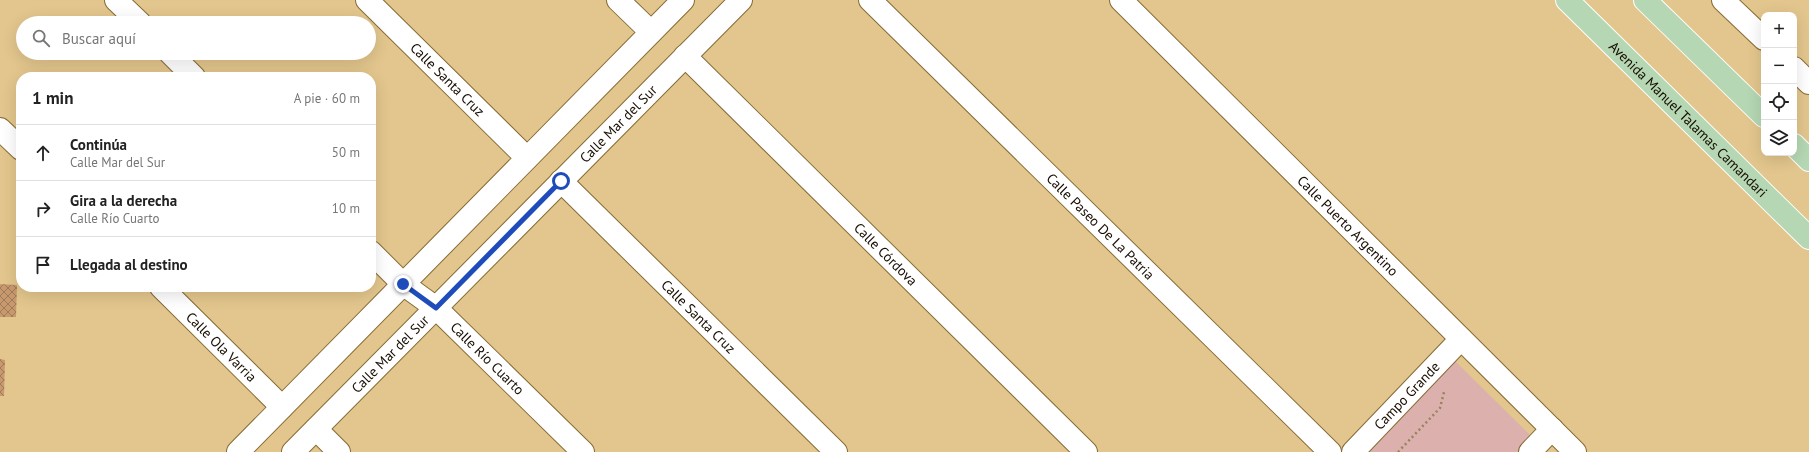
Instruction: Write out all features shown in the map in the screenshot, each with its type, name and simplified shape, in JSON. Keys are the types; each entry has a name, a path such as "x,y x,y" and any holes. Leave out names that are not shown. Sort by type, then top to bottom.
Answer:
{"main road":[{"name":"Avenida Manuel Talamas Camandari","path":"1567,0 1809,238"},
{"path":"1645,0 1761,113"},
{"path":"1797,148 1809,160"}],"street":[{"path":"116,0 133,16"},
{"name":"Calle Santa Cruz","path":"367,0 527,158"},
{"path":"618,0 651,32"},
{"path":"238,452 683,0"},
{"name":"Calle Mar del Sur","path":"293,452 741,0"},
{"name":"Calle Paseo De La Patria","path":"870,0 1330,452"},
{"name":"Calle Puerto Argentino","path":"1121,0 1576,452"},
{"path":"1723,0 1761,36"},
{"name":"Calle Córdova","path":"685,56 1086,452"},
{"path":"177,60 189,72"},
{"path":"1797,71 1809,83"},
{"path":"0,128 16,144"},
{"name":"Calle Santa Cruz","path":"561,181 836,452"},
{"name":"Calle Río Cuarto","path":"376,257 403,284 436,308 583,452"},
{"name":"Calle Ola Varria","path":"166,292 282,407"},
{"name":"Campo Grande","path":"1353,452 1461,338"},
{"path":"316,429 339,452"},
{"path":"1530,452 1552,429"}],"shaded area":[{"path":"1453,359 1532,437 1518,452 1361,452"}],"building":[{"path":"0,284 16,285 16,317 0,317"},
{"path":"0,359 5,360 4,396 0,396"}],"route":[{"path":"403,284 436,308 561,181"}]}
